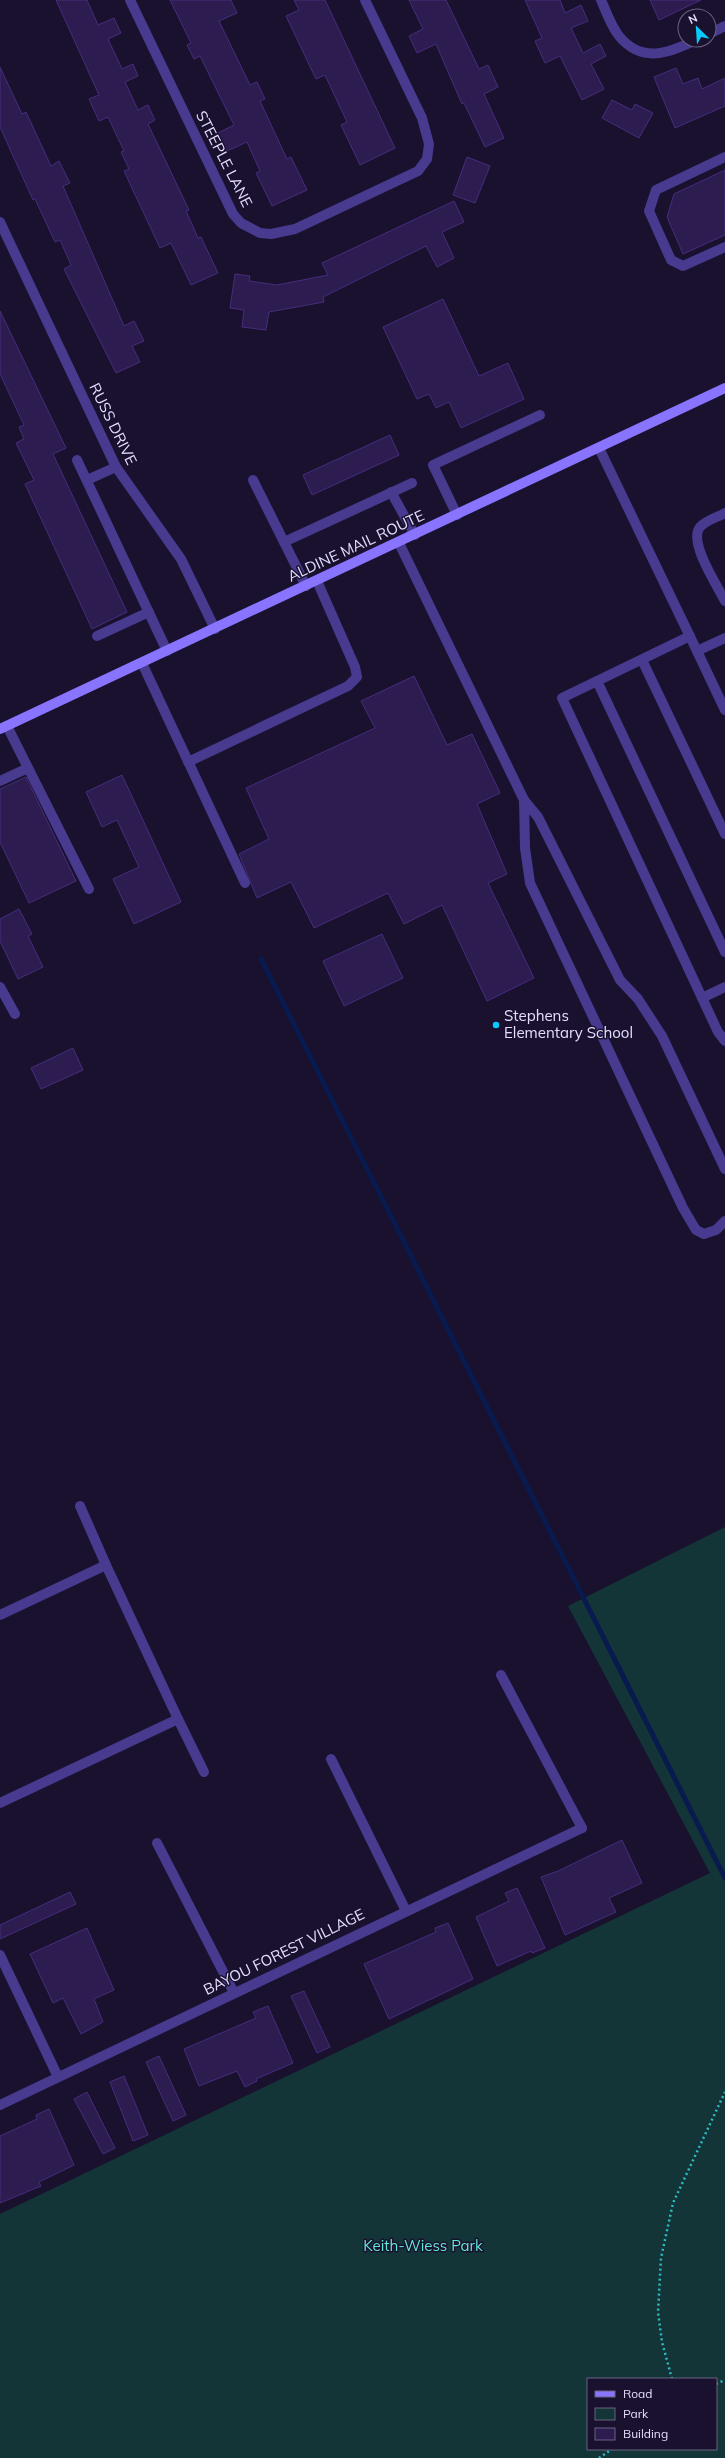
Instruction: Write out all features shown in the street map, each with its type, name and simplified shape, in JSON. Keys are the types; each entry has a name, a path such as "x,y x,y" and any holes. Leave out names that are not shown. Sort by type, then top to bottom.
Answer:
{"main road":[{"name":"ALDINE MAIL ROUTE","path":"3,728 725,388"}],"street":[{"name":"STEEPLE LANE","path":"130,0 233,214 241,222 260,233 271,234 296,229 352,204 418,171 427,159 429,144 422,118 365,0"},
{"path":"601,0 618,35 632,48 647,54 663,54 677,48"},
{"path":"725,157 656,190 649,211 672,260 683,266 725,247"},
{"name":"RUSS DRIVE","path":"0,222 116,467 181,559 215,629"},
{"path":"458,515 433,465 540,415"},
{"path":"599,448 725,710"},
{"path":"77,460 168,651"},
{"path":"87,480 116,467"},
{"path":"253,480 306,586"},
{"path":"284,542 412,483"},
{"path":"391,492 415,535"},
{"path":"725,513 700,527 697,534 697,546 725,601"},
{"path":"399,542 524,800 538,817 609,961 620,980 648,1013 662,1036 725,1169"},
{"path":"188,762 348,686 357,677 355,667 317,581"},
{"path":"97,636 149,612"},
{"path":"690,636 562,698 718,1032 725,1041"},
{"path":"697,651 725,638"},
{"path":"642,660 725,834"},
{"path":"142,663 245,883"},
{"path":"597,681 725,952"},
{"path":"3,728 28,768 89,889"},
{"path":"0,781 28,768"},
{"path":"524,800 525,848 530,883 683,1208 696,1230 704,1234 716,1230 725,1221"},
{"path":"0,987 15,1014"},
{"path":"702,998 725,987"},
{"path":"80,1506 106,1565 204,1772"},
{"path":"0,1615 106,1565"},
{"name":"BAYOU FOREST VILLAGE","path":"0,2105 582,1828 501,1675"},
{"path":"0,1803 178,1719"},
{"path":"331,1760 406,1911"},
{"path":"157,1843 234,1993"},
{"path":"0,1955 58,2077"}],"path":[{"path":"672,2378 662,2342 658,2312 661,2258 673,2203 725,2092"},
{"path":"599,2458 611,2450"}],"green space":[{"name":"Keith-Wiess Park","path":"725,1527 725,2458 0,2458 0,2214 710,1873 568,1606"}],"building":[{"path":"56,0 87,0 98,25 114,18 121,33 108,39 122,69 133,64 138,76 125,82 138,110 148,105 155,120 148,124 189,210 186,211 198,238 201,237 218,273 191,285 171,243 160,248 124,171 129,169 121,152 124,151 108,117 99,121 89,99 99,95"},
{"path":"170,0 231,0 237,13 219,21 250,85 257,82 265,99 260,101 287,159 291,157 307,190 272,206 256,173 260,171 247,142 227,151 218,133 234,125 200,56 194,59 187,45 191,43"},
{"path":"294,0 325,0 395,148 360,165 341,125 347,122 325,75 316,79 286,16 299,10"},
{"path":"409,0 446,0 479,69 488,65 498,87 484,94 504,138 485,147 464,103 462,104 436,44 417,53 409,36 423,29"},
{"path":"525,0 560,0 565,13 581,5 588,21 571,28 583,53 600,44 606,56 591,64 604,89 582,100 560,56 545,63 535,41 542,38"},
{"path":"650,0 701,0 684,8 677,8 677,11 659,20"},
{"path":"0,67 22,114 26,112 51,166 59,161 70,183 63,186 124,326 134,321 144,341 132,346 140,362 116,373 64,269 71,265 60,240 55,242 35,199 33,200 0,127"},
{"path":"676,68 683,84 698,78 702,89 725,78 725,106 675,128 654,77"},
{"path":"612,100 632,110 635,104 653,113 639,138 602,118"},
{"path":"467,157 490,166 475,203 453,195"},
{"path":"725,170 725,235 683,254 667,217 674,194"},
{"path":"454,201 464,222 442,232 454,258 437,267 426,246 323,297 324,302 269,312 266,330 242,327 244,310 230,308 235,274 250,276 249,281 277,285 328,275 322,263"},
{"path":"443,299 479,376 508,363 524,399 461,428 449,402 436,408 429,394 417,399 383,327"},
{"path":"0,311 66,448 53,454 127,612 92,629 25,484 34,480 16,443 24,439 19,427 24,425 0,374"},
{"path":"390,435 399,455 312,495 303,475"},
{"path":"414,676 447,745 472,734 500,793 477,804 507,874 488,883 534,978 487,1001 442,905 404,924 388,893 314,928 291,882 257,898 239,854 269,839 246,788 375,728 361,701"},
{"path":"122,775 181,902 134,924 113,879 139,867 117,820 102,827 86,792"},
{"path":"26,777 76,881 29,903 0,842 0,789"},
{"path":"19,909 32,934 28,936 43,967 18,979 0,941 0,919"},
{"path":"382,934 403,978 344,1006 323,961"},
{"path":"73,1048 83,1070 41,1089 31,1068"},
{"path":"622,1840 642,1883 609,1898 616,1912 565,1935 541,1877 558,1871"},
{"path":"517,1888 545,1948 532,1953 531,1951 497,1966 476,1917 509,1901 505,1893"},
{"path":"70,1892 76,1904 0,1939 0,1925"},
{"path":"448,1923 473,1979 389,2019 364,1964 436,1932 435,1928"},
{"path":"87,1928 114,1990 94,1999 103,2022 81,2034 63,1998 53,2003 30,1954"},
{"path":"304,1991 330,2047 317,2053 291,1996"},
{"path":"268,2006 293,2063 256,2079 257,2081 245,2087 237,2071 199,2086 184,2049 256,2018 253,2012"},
{"path":"159,2056 186,2115 173,2121 146,2062"},
{"path":"124,2076 148,2135 133,2141 110,2082"},
{"path":"87,2092 115,2148 103,2154 74,2099"},
{"path":"49,2109 74,2165 39,2182 41,2186 0,2203 0,2136 37,2119 36,2115"}],"waterway":[{"path":"261,959 725,1878"}],"place":[{"name":"Stephens Elementary School","path":"496,1025"}]}
